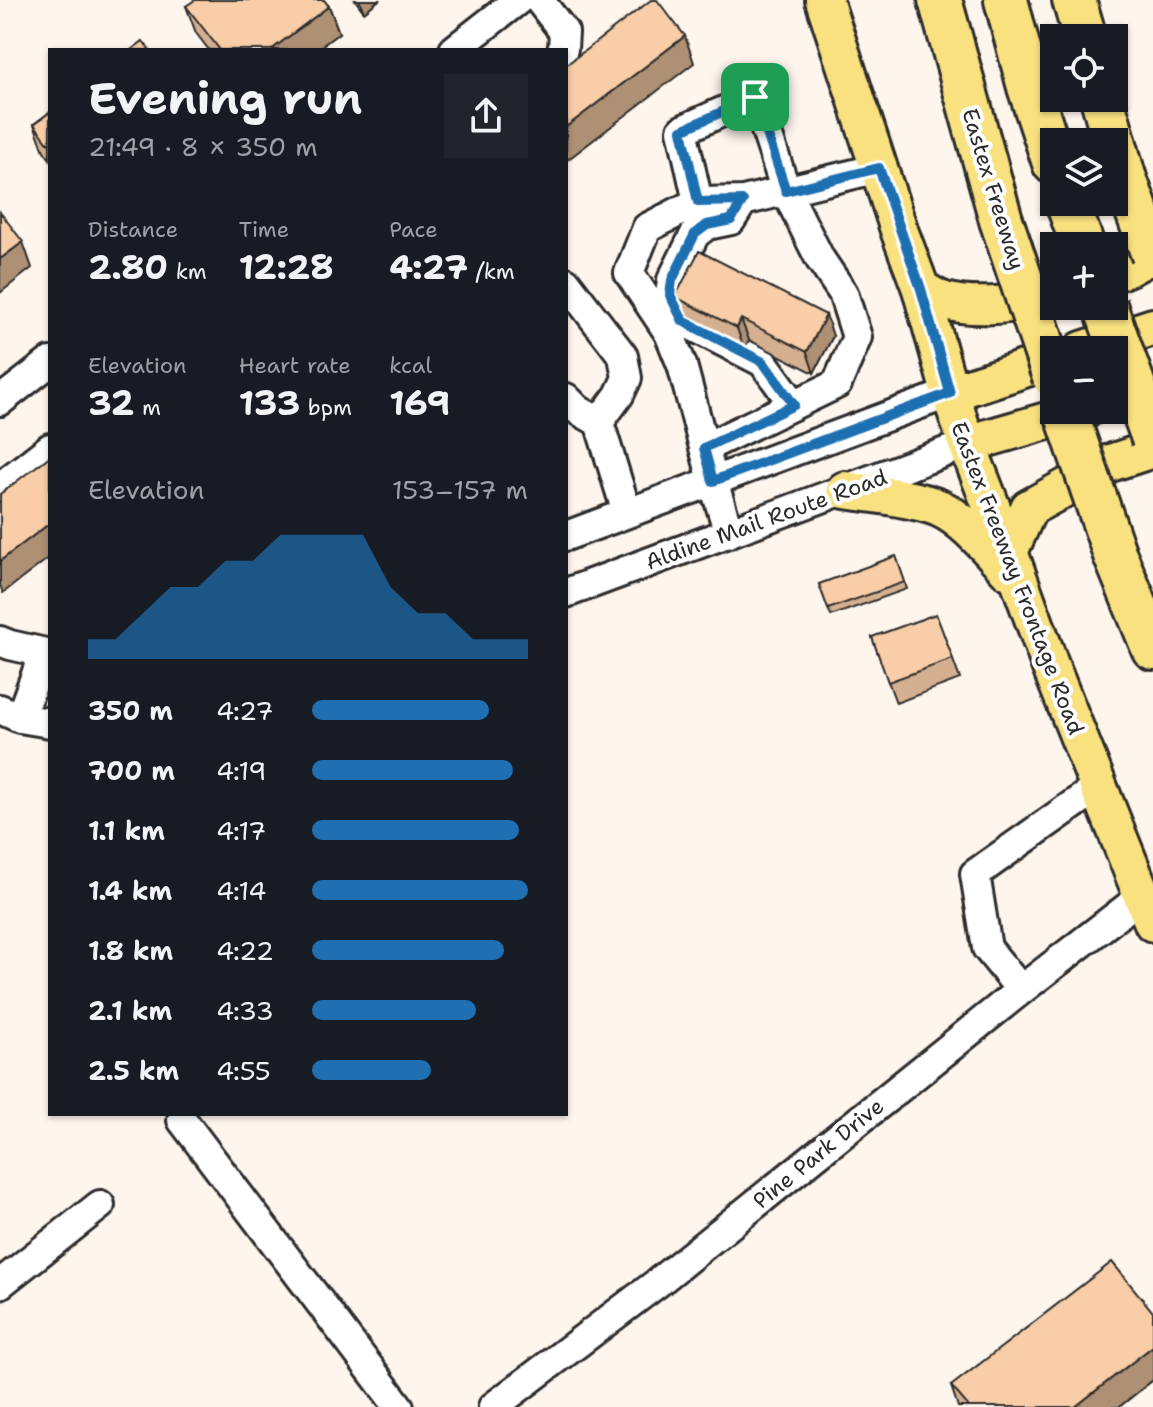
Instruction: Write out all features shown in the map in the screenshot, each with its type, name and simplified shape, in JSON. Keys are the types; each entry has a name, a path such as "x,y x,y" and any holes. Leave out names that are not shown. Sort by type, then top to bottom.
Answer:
{"highway":[{"name":"Eastex Freeway","path":"940,0 1001,220 1040,336"},
{"path":"1006,0 1042,128"},
{"path":"1074,0 1081,24"},
{"path":"1106,112 1124,176 1153,254"},
{"path":"1110,320 1153,438"},
{"path":"1070,424 1115,555 1153,648"}],"main road":[{"name":"Eastex Freeway Frontage Road","path":"824,0 921,289 967,444 1147,910"},
{"path":"1128,267 1153,254"},
{"path":"921,289 943,301 976,306 1040,300"},
{"path":"1125,336 1153,327"},
{"path":"950,393 1040,364"},
{"path":"1128,398 1153,391"},
{"path":"967,444 1040,423"},
{"path":"845,490 939,508 969,528 1015,567 1029,508 1110,463 1153,449"}],"street":[{"path":"457,48 518,0"},
{"path":"539,0 564,32 563,48"},
{"path":"698,202 682,130 755,97 786,191 820,259 843,293 857,337 837,384 704,448"},
{"path":"729,533 682,365 669,333 629,273 647,228 698,202 743,201 879,168"},
{"path":"743,201 731,220 707,225 695,234 672,280 670,295 683,321 763,362 794,405"},
{"path":"568,285 623,356 627,378 599,422"},
{"path":"0,401 48,364"},
{"path":"568,530 627,513 950,393"},
{"path":"568,400 599,422 627,513"},
{"name":"Aldine Mail Route Road","path":"568,592 967,444"},
{"path":"0,487 48,450"},
{"path":"0,641 47,653 10,713 48,722"},
{"path":"1021,990 987,948 975,874 1098,787"},
{"name":"Pine Park Drive","path":"493,1407 656,1284 1021,990 1147,910"},
{"path":"182,1120 399,1407"},
{"path":"0,1284 100,1205"}],"building":[{"path":"195,0 324,0 329,6 274,48 218,48 186,6"},
{"path":"651,0 657,0 685,36 568,125 568,63"},
{"path":"143,41 148,48 134,48"},
{"path":"48,114 48,142 34,124"},
{"path":"0,212 23,242 0,259"},
{"path":"699,251 826,315 807,352 741,319 737,328 675,297"},
{"path":"48,458 48,525 0,561 0,494"},
{"path":"896,556 905,582 828,609 819,584"},
{"path":"936,614 953,659 888,682 872,637"},
{"path":"1112,1262 1153,1312 1153,1346 1075,1407 969,1407 951,1386"}],"route":[{"path":"755,97 786,191 879,168 921,289 950,393 713,481 704,448 794,405 763,362 683,321 670,295 672,280 695,234 707,225 731,220 743,201 698,202 682,130 755,97"}]}
